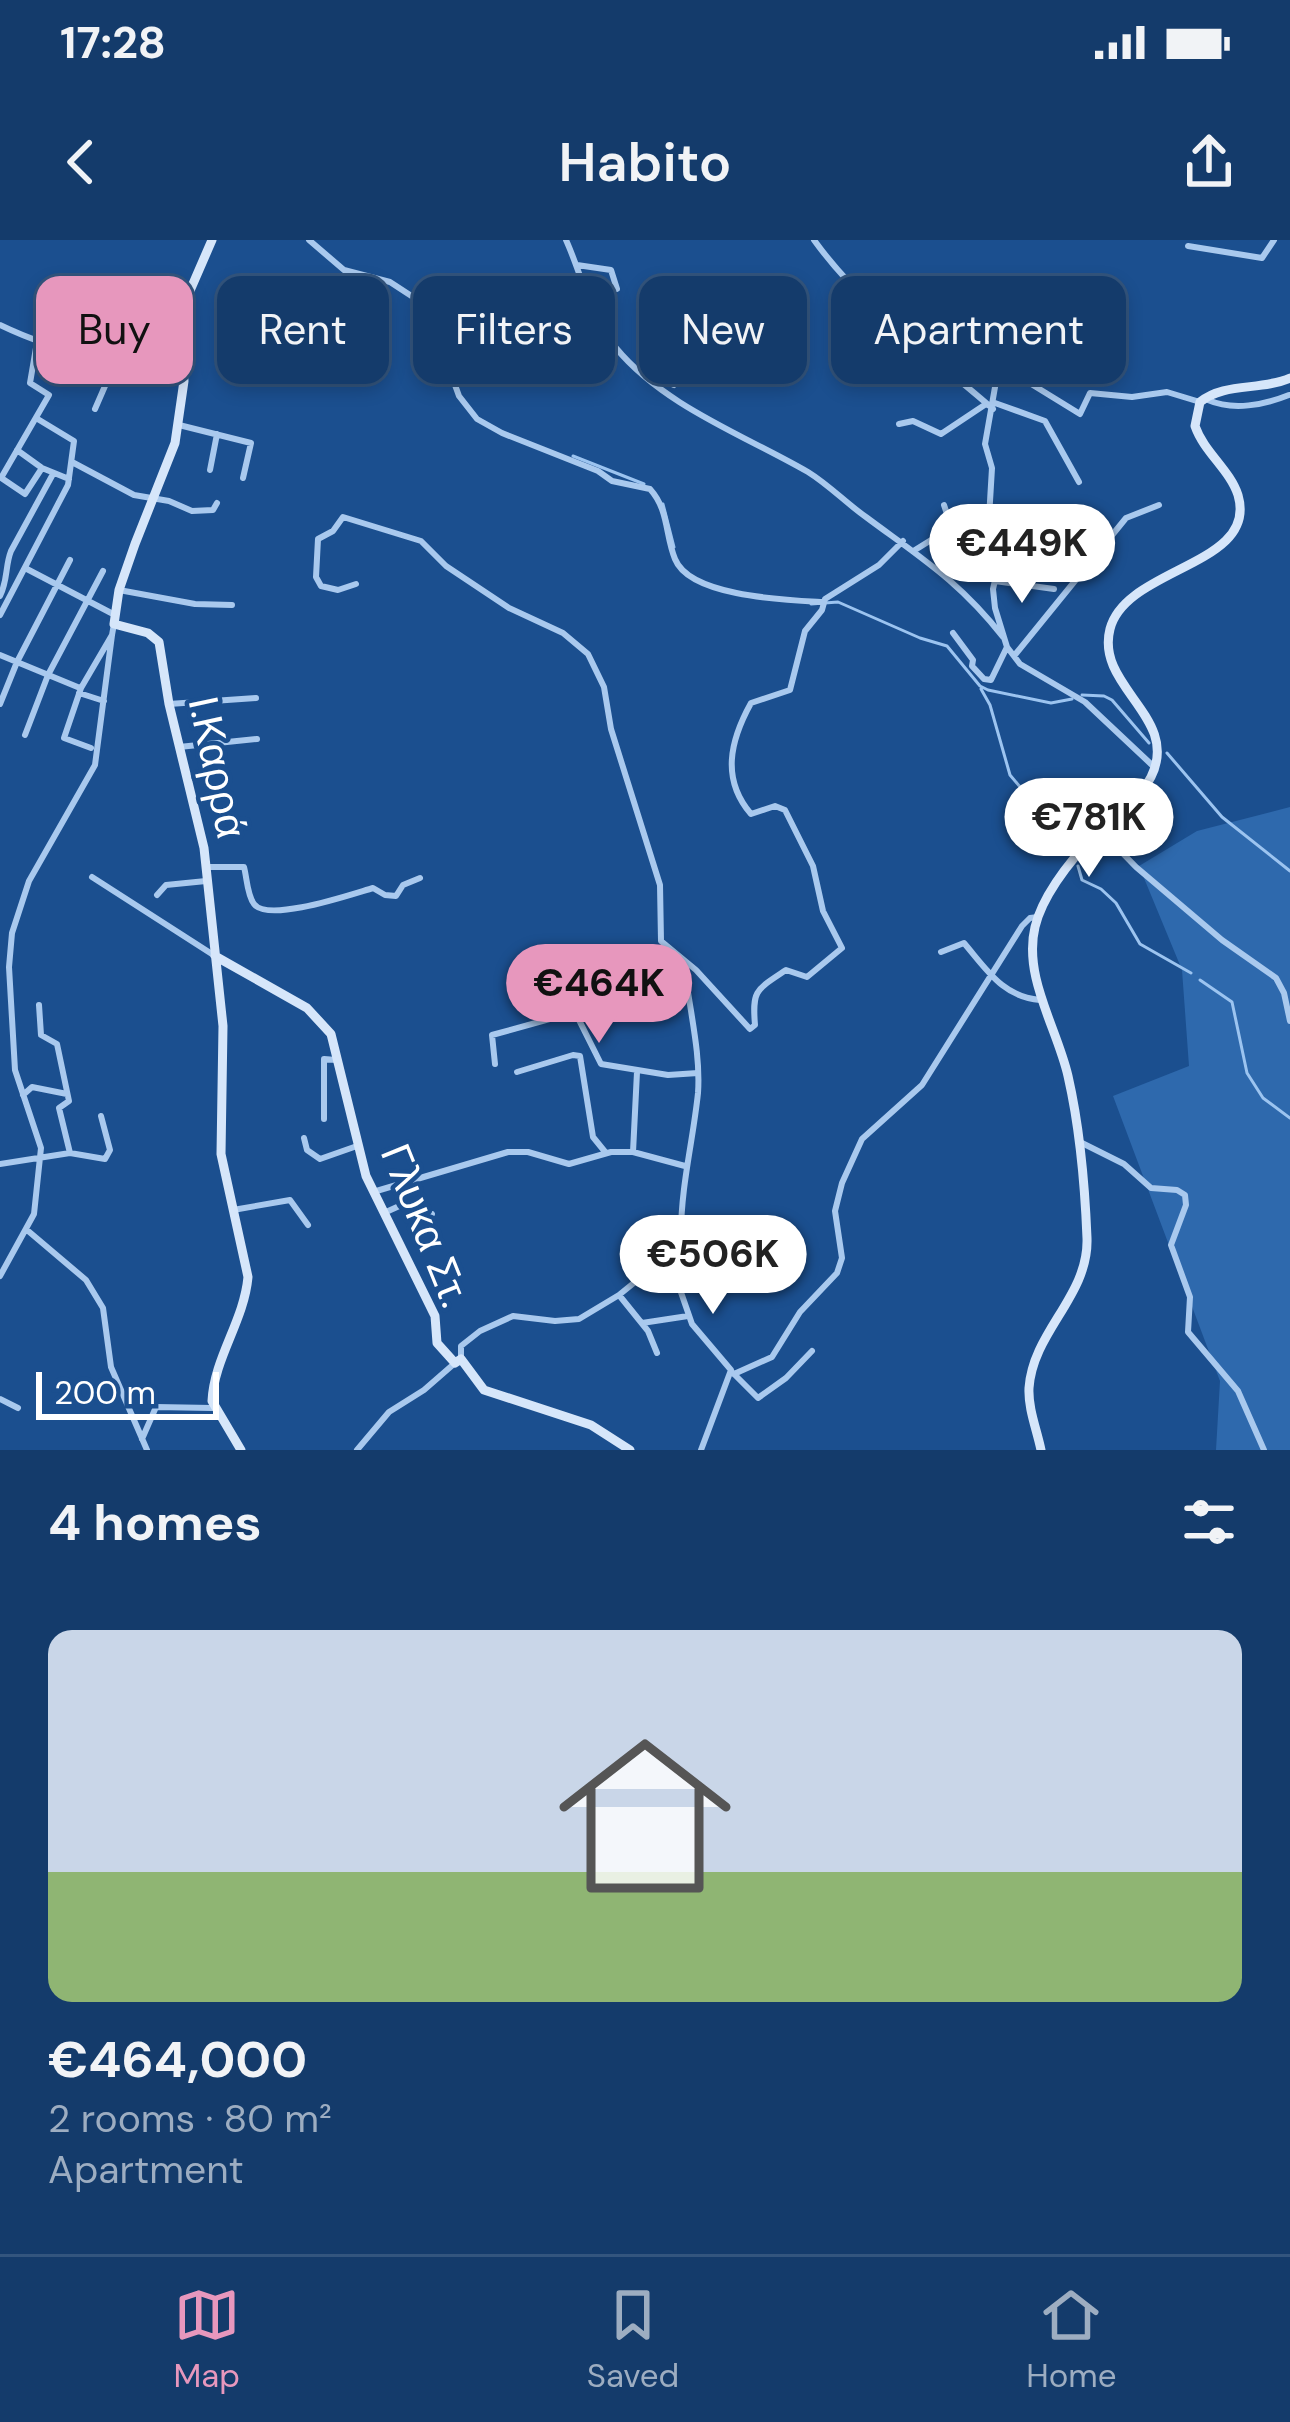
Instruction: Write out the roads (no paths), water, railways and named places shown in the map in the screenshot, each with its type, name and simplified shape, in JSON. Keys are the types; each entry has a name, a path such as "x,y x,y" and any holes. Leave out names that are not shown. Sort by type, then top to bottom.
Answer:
{"main road":[{"path":"193,283 212,240"},
{"path":"1041,1450 1030,1405 1031,1374 1078,1286 1086,1257 1068,1076 1032,954 1038,917 1099,830 1144,788 1154,768 1155,731 1114,670 1108,639 1114,619 1127,600 1217,549 1238,526 1236,490 1197,433 1194,420 1203,399 1219,390 1264,387 1290,378"},
{"path":"114,625 119,590 179,425 184,384"},
{"name":"Ι.Καρρά","path":"114,625 158,639 169,704 197,807 205,867 224,1026 220,1154 248,1283 213,1385 212,1408"},
{"name":"Γλυκα Στ.","path":"215,956 311,1010 331,1034 357,1146 382,1214 434,1316 437,1342 484,1390 591,1425 630,1450"},
{"path":"212,1408 241,1450"}],"street":[{"path":"309,240 344,270 398,285 413,297 434,327 455,390 477,419 612,481 650,489 664,511 677,565 694,580 735,593 823,605"},
{"path":"814,240 846,284 913,345 991,405 1046,421 1079,482"},
{"path":"1188,246 1262,258 1274,240"},
{"path":"568,241 606,334 625,359 703,415 812,475 903,541 969,596 1004,637"},
{"path":"577,265 610,271 617,289"},
{"path":"0,326 36,342"},
{"path":"36,349 31,386 49,395 1,477 23,494 42,469"},
{"path":"637,367 674,385"},
{"path":"95,409 104,384"},
{"path":"997,384 985,444 992,468 989,518 1001,554 994,603 1007,647 1030,671 1085,702 1154,768"},
{"path":"1029,384 1080,414 1090,393 1132,397 1167,392 1228,406 1264,404 1289,395"},
{"path":"899,424 913,421 941,434 991,405"},
{"path":"0,615 69,479 73,462 74,441 36,418"},
{"path":"179,425 251,443 243,478"},
{"path":"210,470 218,434"},
{"path":"17,450 42,469 69,479"},
{"path":"73,462 116,488 192,512 212,510 217,503"},
{"path":"0,596 9,576 3,561 52,474"},
{"path":"915,550 944,532 948,517 944,505"},
{"path":"1014,656 1126,518 1160,505"},
{"path":"356,584 331,590 316,577 317,539 344,518 421,541 446,566 509,608 563,633 582,648 604,687 611,729 660,885 660,938 750,1029 755,1025 751,1000 756,992 784,970 807,977 838,955 842,944 824,911 814,866 786,813 775,806 750,814 736,795 731,777 735,735 749,706 790,690 806,631 823,605 878,566 903,541"},
{"path":"996,538 1040,520"},
{"path":"0,704 16,662 70,560"},
{"path":"25,568 88,601 114,625"},
{"path":"26,735 48,675 103,571"},
{"path":"995,581 1054,589"},
{"path":"119,590 195,604 232,605"},
{"path":"92,748 64,738 80,690 114,625"},
{"path":"0,1276 37,1201 40,1159 39,1137 11,1039 9,958 14,922 37,866 95,765 114,625"},
{"path":"953,633 984,679 991,680 1007,647"},
{"path":"0,655 104,701"},
{"path":"169,704 256,698"},
{"path":"179,746 257,740"},
{"path":"1099,830 1222,940 1276,977 1290,1021"},
{"path":"205,867 244,867 252,902 264,910 317,904 373,888 396,896 404,885 420,878"},
{"path":"92,877 215,956"},
{"path":"157,895 166,885 206,881"},
{"path":"701,1450 732,1372 772,1357 800,1312 839,1270 842,1258 836,1211 862,1139 922,1085 1022,926 1038,917"},
{"path":"941,952 964,943 1010,993 1044,1001"},
{"path":"357,1450 388,1412 458,1361 466,1340 508,1317 573,1320 619,1295 656,1265 680,1234 698,1073 683,962"},
{"path":"39,1005 41,1035 60,1048 68,1102 59,1108 70,1153"},
{"path":"495,1064 492,1035 574,1012 599,1063 637,1071 698,1073"},
{"path":"0,1036 11,1039"},
{"path":"517,1072 580,1056 592,1137 606,1153"},
{"path":"324,1119 324,1059 339,1060"},
{"path":"633,1152 637,1071"},
{"path":"23,1094 32,1088 67,1094"},
{"path":"0,1163 70,1153 100,1160 108,1156 101,1116"},
{"path":"304,1138 308,1150 320,1159 357,1146"},
{"path":"1076,1140 1124,1164 1150,1188 1185,1195 1186,1205 1171,1245 1190,1297 1188,1332 1238,1390 1264,1450"},
{"path":"374,1192 508,1152 533,1153 569,1164 606,1153 633,1152 685,1166"},
{"path":"233,1210 290,1200 308,1225"},
{"path":"382,1214 406,1203 418,1219 432,1214"},
{"path":"27,1229 86,1280 103,1308 111,1366 147,1450"},
{"path":"656,1265 676,1278 688,1316 758,1398 812,1351"},
{"path":"619,1295 642,1323 657,1353"},
{"path":"642,1323 688,1316"},
{"path":"0,1399 19,1408"},
{"path":"142,1438 156,1407 212,1408"}],"waterway":[{"path":"573,456 644,484"},
{"path":"663,504 674,547"},
{"path":"811,604 838,602 947,646 988,690 1051,703 1072,699"},
{"path":"981,689 1010,775 1070,846"},
{"path":"1082,695 1112,700 1149,743"},
{"path":"1167,753 1222,817 1290,871"},
{"path":"1078,866 1082,880 1116,903 1140,944 1191,973"},
{"path":"1200,980 1232,1002 1247,1073 1263,1098 1290,1118"}]}
